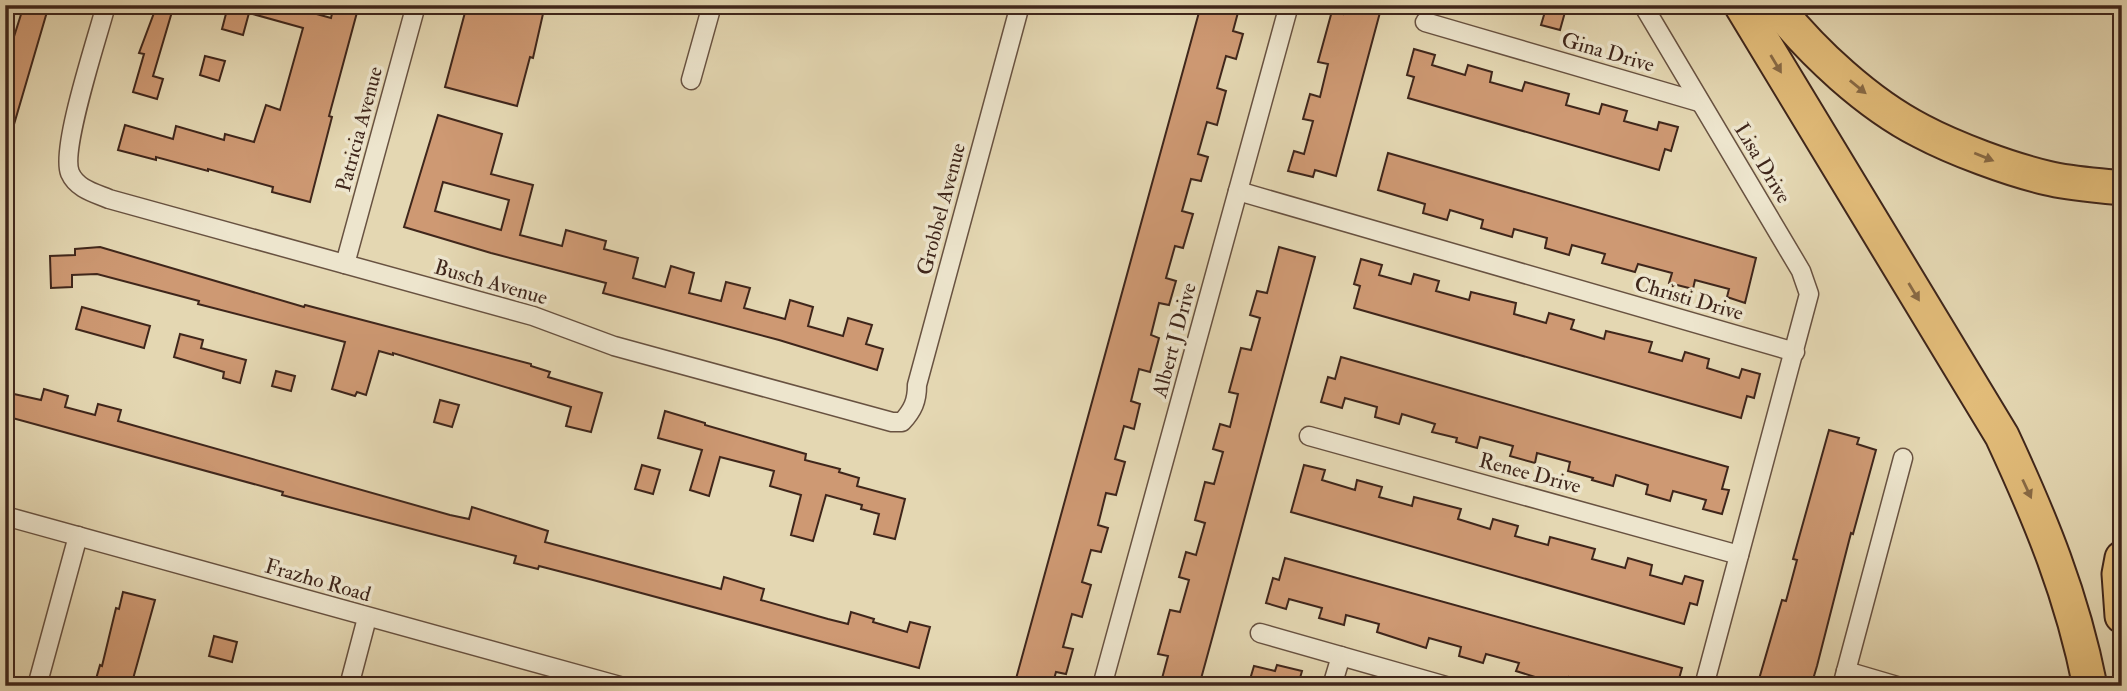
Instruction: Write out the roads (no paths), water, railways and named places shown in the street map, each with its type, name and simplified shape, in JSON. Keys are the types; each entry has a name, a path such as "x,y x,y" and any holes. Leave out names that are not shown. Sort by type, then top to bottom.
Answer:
{"highway":[{"path":"1741,5 2002,436 2038,512 2062,576 2081,642 2090,686"},
{"path":"1775,5 1819,54 1856,86 1921,131 1992,160 2049,179 2122,188"},
{"path":"2122,558 2119,574 2122,615"}],"street":[{"name":"Busch Avenue","path":"106,5 71,134 67,160 71,175 83,189 109,199 533,316 614,346 878,420 902,422"},
{"name":"Patricia Avenue","path":"345,264 416,5"},
{"path":"691,80 712,5"},
{"name":"Grobbel Avenue","path":"902,422 912,412 917,398 917,385 1020,5"},
{"name":"Albert J Drive","path":"1102,686 1289,5"},
{"name":"Lisa Drive","path":"1643,5 1801,271 1810,295 1795,352"},
{"name":"Gina Drive","path":"1425,22 1699,102"},
{"name":"Christi Drive","path":"1238,191 1795,352"},
{"path":"1704,686 1795,352"},
{"name":"Renee Drive","path":"1309,436 1739,555"},
{"path":"1897,686 1844,678 1903,458"},
{"name":"Frazho Road","path":"5,516 620,686"},
{"path":"37,686 78,536"},
{"path":"349,686 367,618"},
{"path":"1260,633 1446,686"},
{"path":"1332,686 1341,656"}]}
